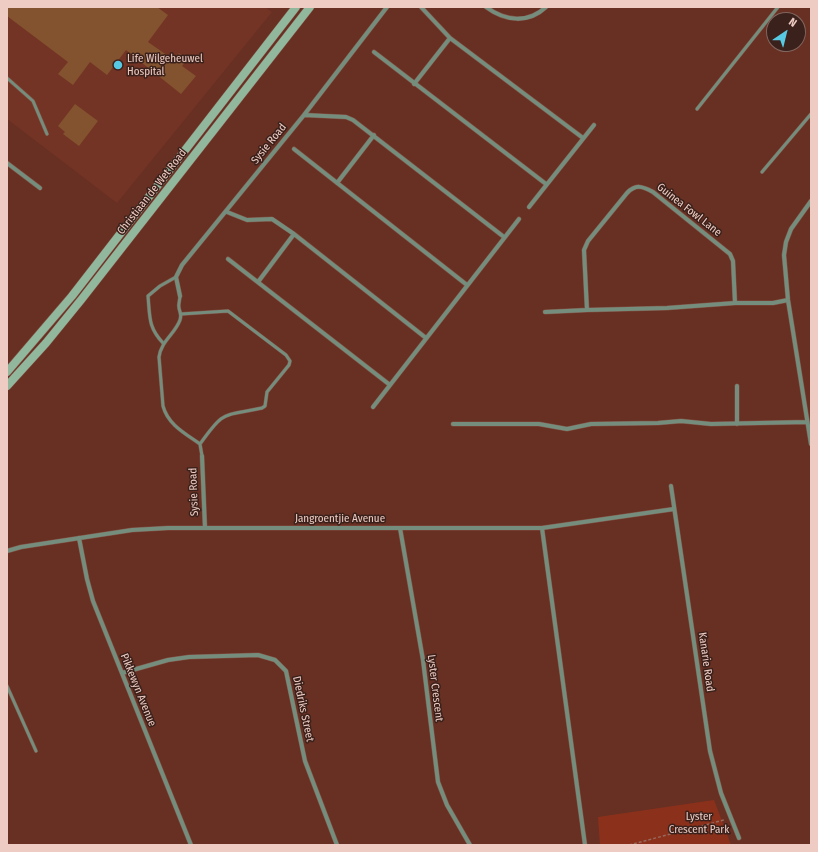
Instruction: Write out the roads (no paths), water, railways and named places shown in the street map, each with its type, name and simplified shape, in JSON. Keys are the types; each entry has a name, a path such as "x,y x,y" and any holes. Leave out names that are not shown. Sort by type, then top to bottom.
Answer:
{"main road":[{"name":"Christiaan de Wet Road","path":"7,372 72,296 296,7"},
{"name":"Christiaan de Wet Road","path":"7,386 46,343 81,300 310,7"}],"street":[{"name":"Sysie Road","path":"176,277 182,265 227,212 387,7"},
{"path":"420,7 450,38 583,138"},
{"path":"486,7 499,15 516,19 531,17 546,7"},
{"path":"414,84 450,38"},
{"path":"374,52 546,184"},
{"path":"304,115 346,117 358,123 504,238"},
{"path":"529,207 594,125"},
{"path":"337,183 374,135"},
{"path":"294,149 467,285"},
{"path":"7,163 40,188"},
{"name":"Guinea Fowl Lane","path":"587,310 584,254 586,246 627,193 638,186 653,192 730,254 733,262 735,303"},
{"path":"811,201 790,229 786,242 785,270 788,300 811,444"},
{"path":"227,212 247,220 272,219 294,234 426,338"},
{"path":"373,407 519,219"},
{"path":"258,282 294,234"},
{"path":"228,259 390,385"},
{"path":"176,277 180,296"},
{"path":"546,312 735,303 773,303 788,300"},
{"path":"737,386 737,424"},
{"path":"452,424 539,424 567,429 591,424 681,421 711,424 807,422"},
{"name":"Sysie Road","path":"202,456 205,528"},
{"name":"Kanarie Road","path":"671,486 710,750 716,776 730,818 739,838"},
{"name":"Jangroentjie Avenue","path":"7,551 21,547 132,530 205,528 542,528 674,509"},
{"name":"Lyster Crescent","path":"400,528 423,660 438,782 447,805 470,845"},
{"path":"542,528 585,845"},
{"name":"Pikkewyn Avenue","path":"79,538 93,601 191,845"},
{"name":"Diedriks Street","path":"122,673 168,660 188,657 258,655 268,657 280,664 289,679 305,761 337,845"}],"lane":[{"path":"697,110 778,7"},
{"path":"7,78 33,101 47,134"},
{"path":"762,172 811,114"},
{"path":"163,343 155,334 151,326 148,296 160,286 176,277"},
{"path":"180,296 179,307 181,314 177,325 163,343 159,358 165,414 178,428 200,444"},
{"path":"181,314 220,310 228,311 286,355 290,361 289,365 267,392 265,406 262,408 223,416 214,424 200,444 202,456"},
{"path":"7,686 36,750"}],"place":[{"name":"Life Wilgeheuwel Hospital","path":"118,65"}],"park label":[{"name":"Lyster Crescent Park","path":"699,823"}]}
